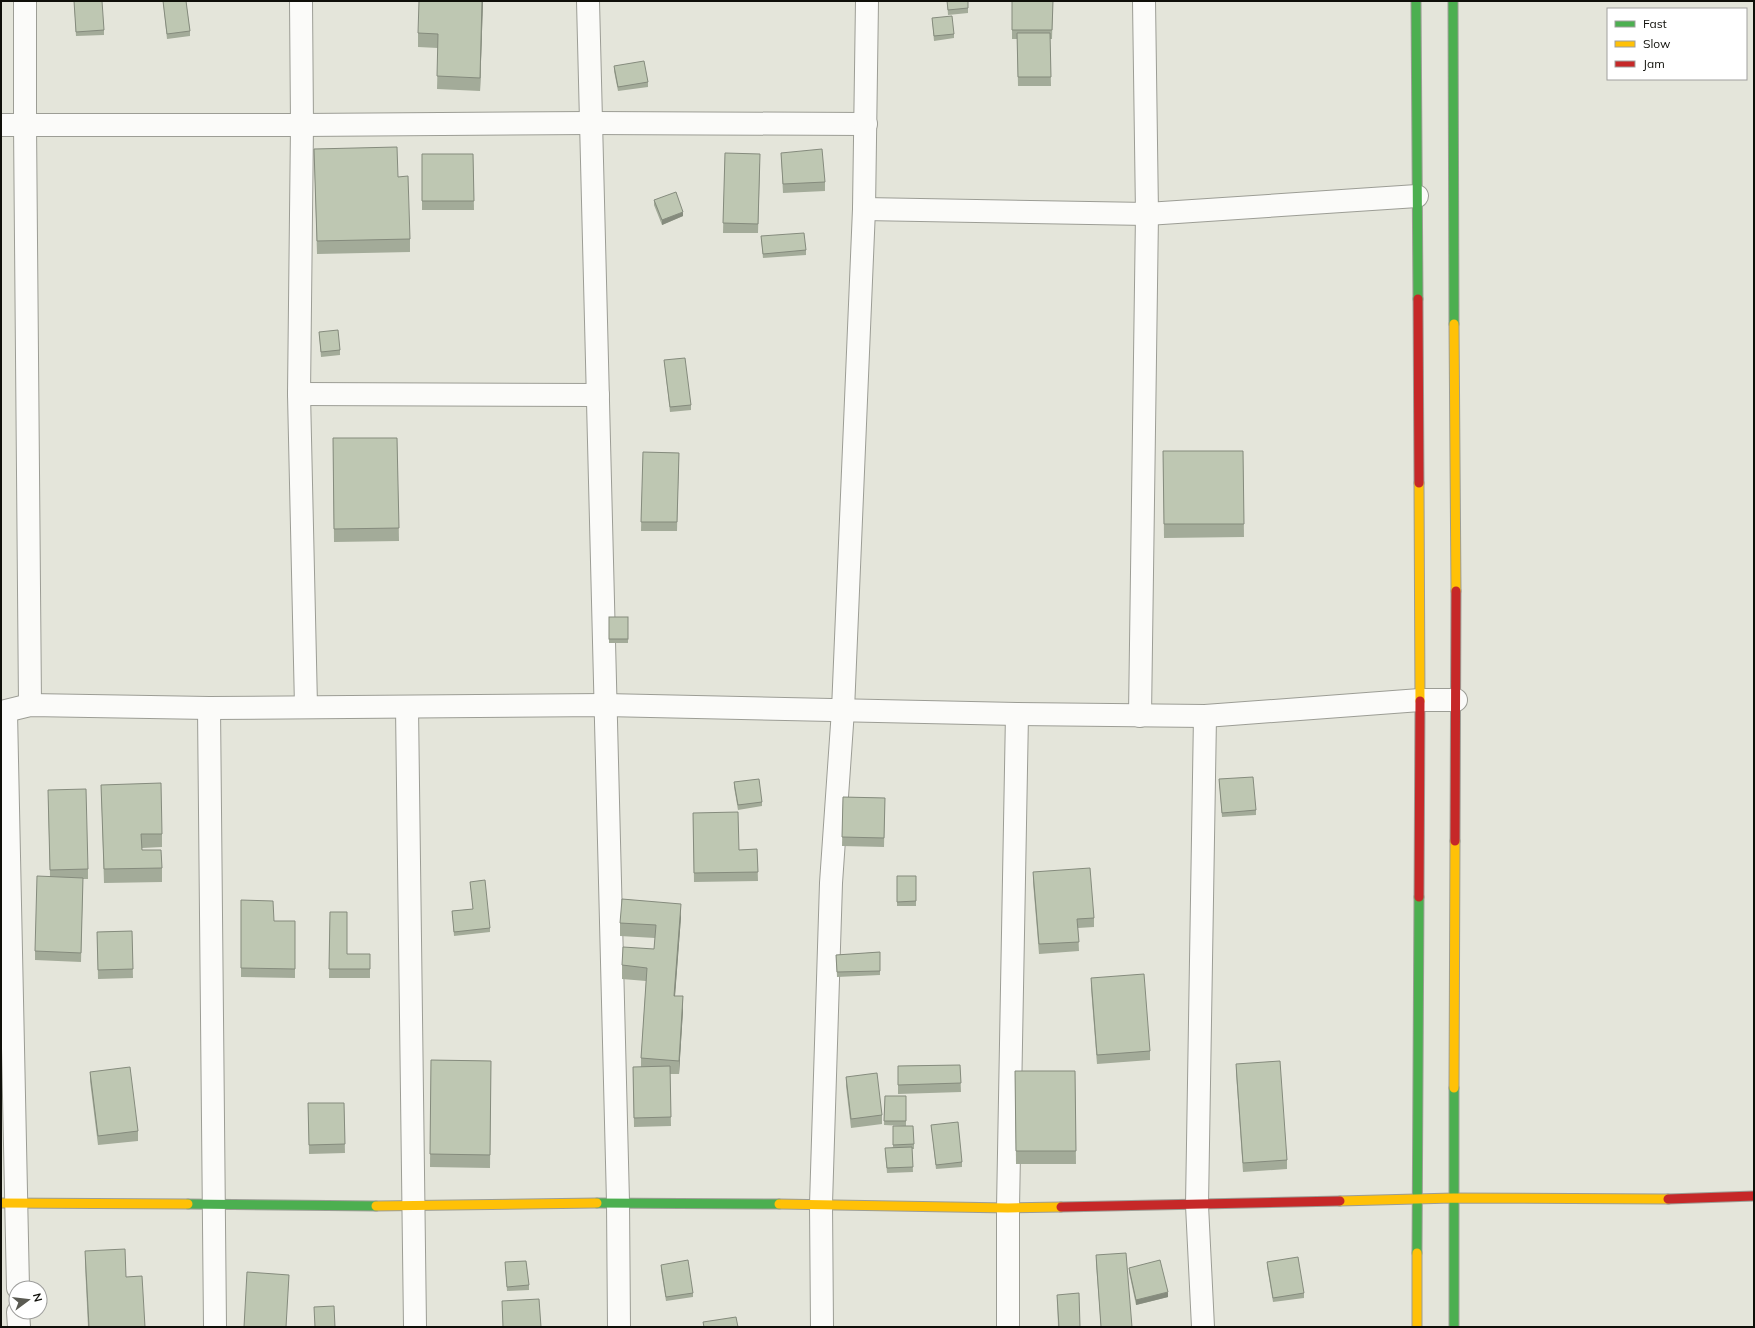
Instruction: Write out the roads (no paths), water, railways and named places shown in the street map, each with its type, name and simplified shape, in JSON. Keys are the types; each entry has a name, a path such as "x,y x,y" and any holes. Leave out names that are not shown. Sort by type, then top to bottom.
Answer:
{"main road":[{"path":"1416,1 1420,700 1417,1327"},
{"path":"1453,1 1456,700 1453,1198 1454,1327"},
{"path":"8,1203 413,1207 618,1202 1008,1208 1197,1205 1417,1198 1658,1199 1754,1196"}],"street":[{"path":"25,1 30,705"},
{"path":"301,1 302,125 299,394 306,706"},
{"path":"588,1 618,1202 619,1327"},
{"path":"822,1327 821,1204 831,883 843,710 864,209 867,1"},
{"path":"1140,716 1146,214 1144,1"},
{"path":"1,125 590,123 866,124"},
{"path":"864,209 1146,214 1417,196"},
{"path":"299,394 598,395"},
{"path":"17,1280 8,1203 4,712 30,705 209,708 306,706 407,707 605,705 1017,714 1205,716 1420,700 1456,700"},
{"path":"407,707 415,1327"},
{"path":"209,708 215,1327"},
{"path":"1008,1327 1008,1208 1017,714"},
{"path":"1203,1327 1197,1205 1205,716"}]}
